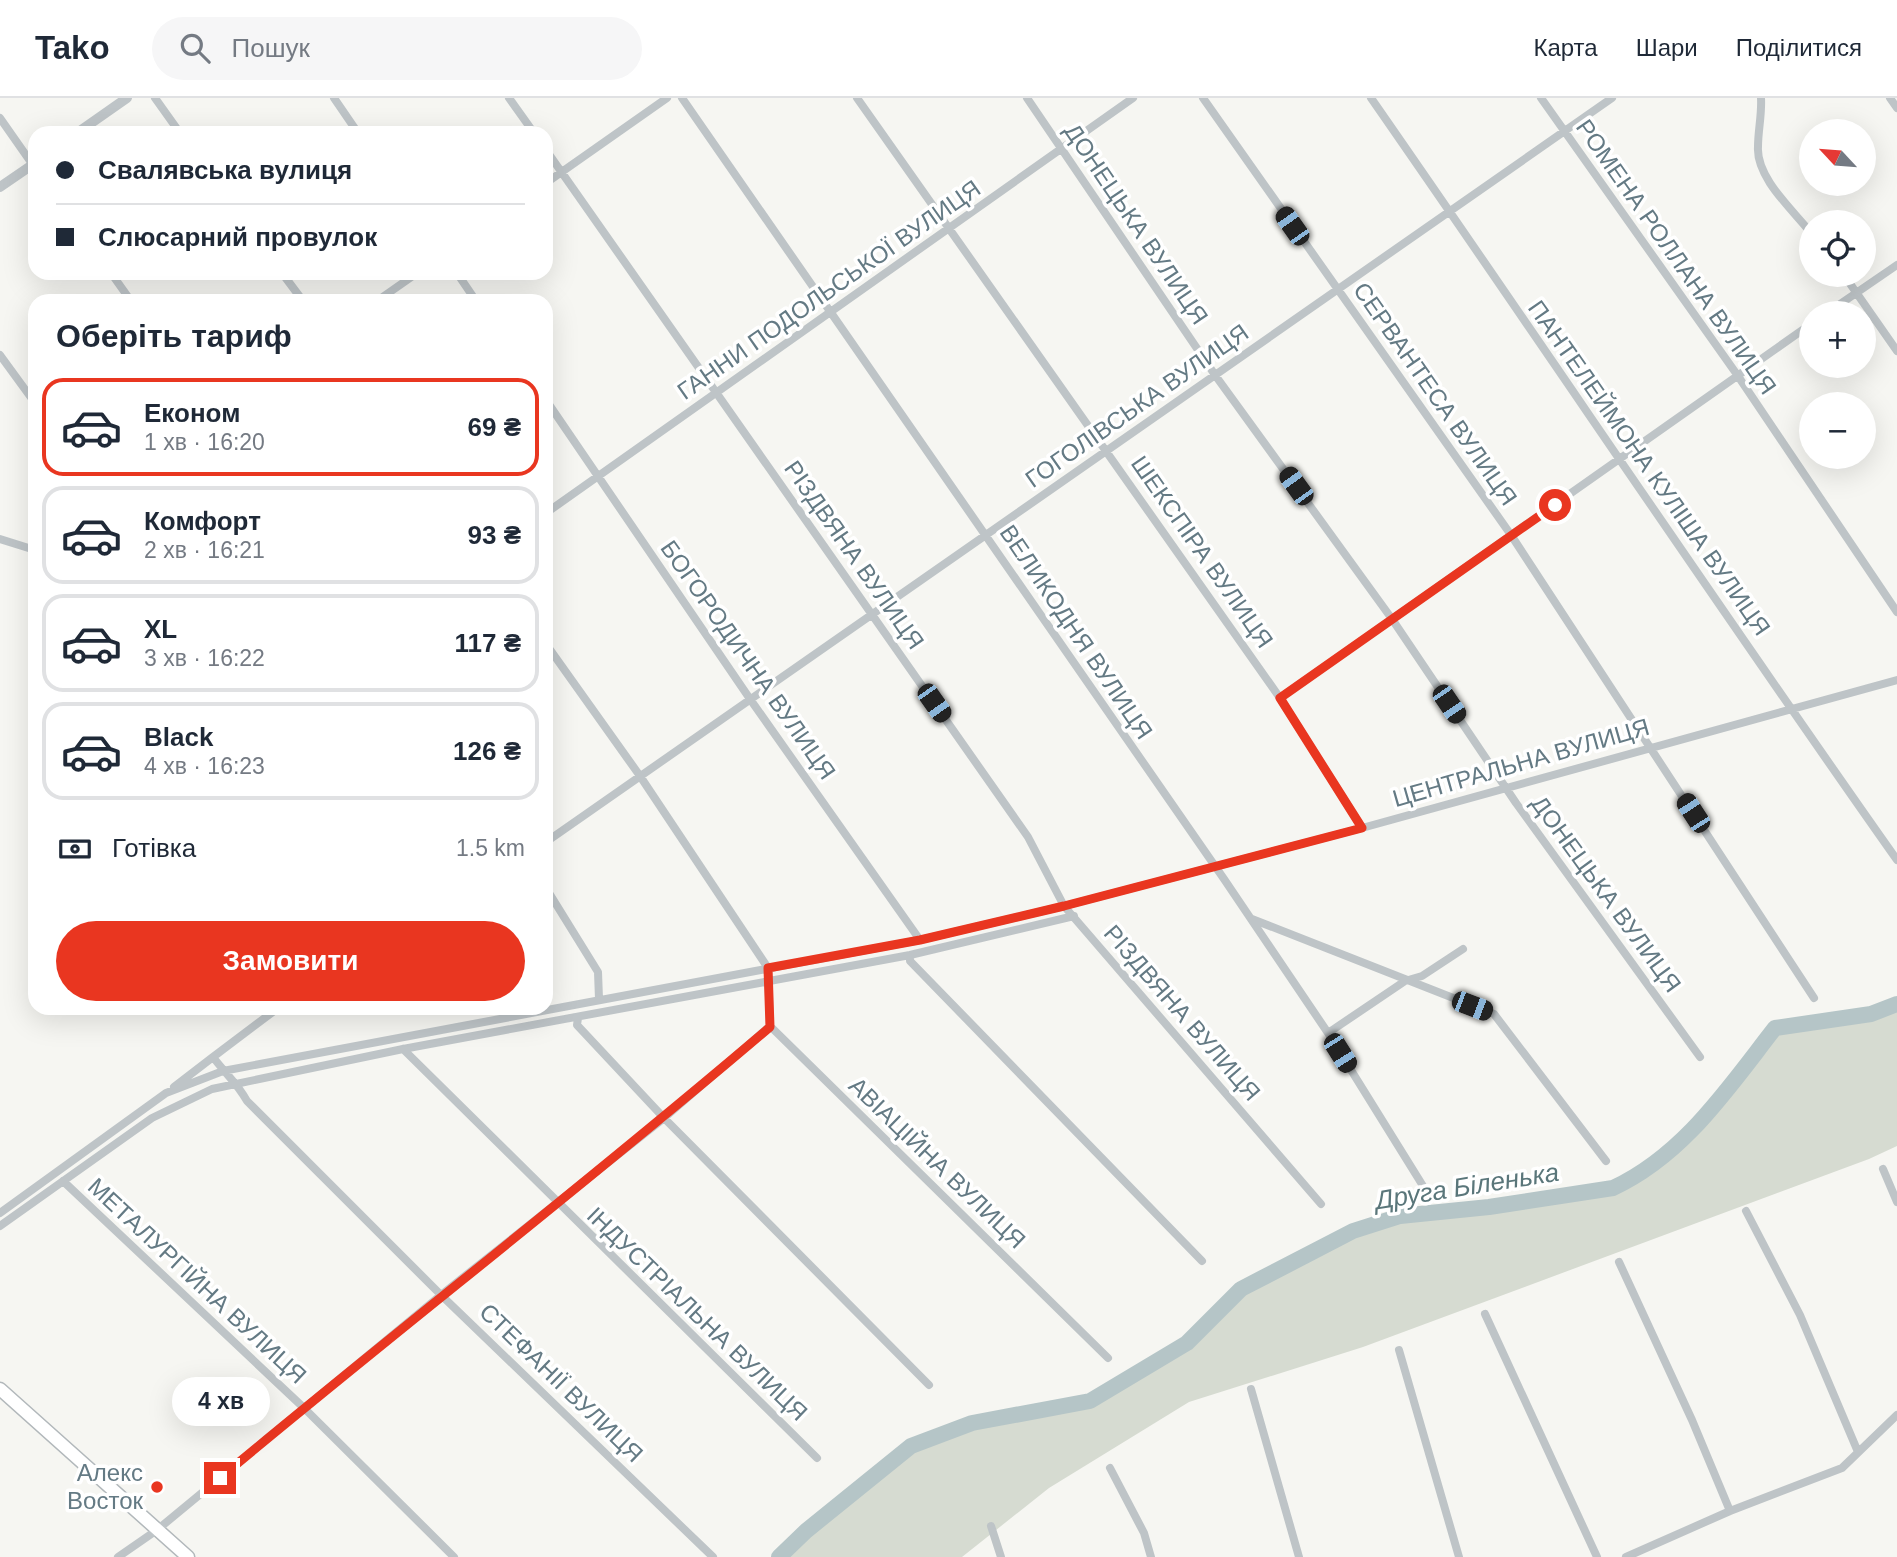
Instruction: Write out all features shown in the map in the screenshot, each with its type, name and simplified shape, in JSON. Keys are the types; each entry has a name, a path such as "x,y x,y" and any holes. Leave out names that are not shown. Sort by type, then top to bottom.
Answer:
{"main road":[{"path":"0,1388 188,1557"}],"street":[{"path":"87,126 127,98"},
{"path":"155,98 175,126"},
{"path":"334,98 353,126"},
{"path":"509,98 529,126"},
{"path":"553,178 667,98"},
{"name":"ВЕЛИКОДНЯ ВУЛИЦЯ","path":"682,98 1252,919 1328,1033 1427,1194"},
{"name":"ШЕКСПІРА ВУЛИЦЯ","path":"858,98 1280,698 1362,828"},
{"name":"ДОНЕЦЬКА ВУЛИЦЯ","path":"1027,98 1215,374 1392,619 1506,788 1700,1057"},
{"name":"ГАННИ ПОДОЛЬСЬКОЇ ВУЛИЦЯ","path":"553,508 1133,98"},
{"name":"СЕРВАНТЕСА ВУЛИЦЯ","path":"1203,98 1511,535 1814,998"},
{"name":"ПАНТЕЛЕЙМОНА КУЛІША ВУЛИЦЯ","path":"1371,98 1619,461 1737,627 1790,709 1897,860"},
{"name":"РОМЕНА РОЛЛАНА ВУЛИЦЯ","path":"1541,98 1738,376 1897,612"},
{"name":"ГОГОЛІВСЬКА ВУЛИЦЯ","path":"553,837 1612,98"},
{"path":"1761,98 1762,121 1757,149 1762,170 1799,218"},
{"path":"1890,98 1897,108"},
{"path":"0,118 28,157"},
{"name":"РІЗДВЯНА ВУЛИЦЯ","path":"553,160 1028,837 1064,906 1321,1204"},
{"path":"0,187 28,169"},
{"path":"1844,301 1897,265"},
{"path":"387,294 407,280"},
{"path":"1853,287 1897,351"},
{"path":"1280,698 1799,333"},
{"path":"0,355 28,393"},
{"name":"БОГОРОДИЧНА ВУЛИЦЯ","path":"553,410 750,699 920,940"},
{"path":"0,539 28,547"},
{"path":"118,1557 157,1530 441,1295 664,1118 770,1027 766,983 768,968 640,776 553,654"},
{"name":"ЦЕНТРАЛЬНА ВУЛИЦЯ","path":"553,1008 920,940 1064,906 1362,828 1650,746 1897,680"},
{"path":"553,899 598,972 599,999"},
{"path":"0,1226 152,1118 212,1089 403,1049 910,955 1074,916"},
{"path":"1252,919 1494,1014 1606,1161"},
{"path":"1328,1033 1405,981 1422,976 1463,949"},
{"path":"910,955 910,961 1202,1261"},
{"path":"166,1093 269,1015"},
{"name":"ЦЕНТРАЛЬНА ВУЛИЦЯ","path":"0,1213 166,1093 223,1071 515,1015"},
{"path":"578,1018 577,1025 664,1118 929,1385"},
{"name":"АВІАЦІЙНА ВУЛИЦЯ","path":"770,1027 1108,1358"},
{"name":"ІНДУСТРІАЛЬНА ВУЛИЦЯ","path":"403,1049 556,1204 817,1458"},
{"path":"213,1057 223,1071"},
{"name":"СТЕФАНІЇ ВУЛИЦЯ","path":"223,1071 238,1085 247,1101 441,1295 713,1557"},
{"path":"1883,1169 1897,1202"},
{"name":"МЕТАЛУРГІЙНА ВУЛИЦЯ","path":"63,1181 304,1408 454,1557"},
{"path":"1746,1212 1800,1315 1858,1452"},
{"path":"1619,1262 1692,1420 1730,1511"},
{"path":"1485,1314 1597,1557"},
{"path":"1399,1350 1459,1557"},
{"path":"1251,1389 1299,1557"},
{"path":"1626,1557 1730,1511 1842,1468 1897,1415"},
{"path":"1110,1468 1144,1533 1151,1557"},
{"path":"990,1527 1001,1557"}],"shaded area":[{"path":"1897,1004 1897,1146 1869,1159 1363,1347 1189,1402 1049,1488 962,1557 779,1557 806,1531 911,1446 972,1423 1090,1401 1187,1343 1241,1289 1353,1231 1400,1216 1489,1207 1613,1188 1639,1174 1684,1139 1722,1096 1775,1028 1871,1014"}],"waterway":[{"name":"Друга Біленька","path":"779,1557 806,1531 911,1446 972,1423 1090,1401 1187,1343 1241,1289 1353,1231 1400,1216 1489,1207 1613,1188 1662,1158 1683,1139 1722,1096 1775,1028 1871,1014 1897,1004"}],"place":[{"name":"Алекс Восток","path":"157,1487"}],"route":[{"path":"220,1478 441,1295 664,1118 770,1027 766,983 768,968 920,940 1064,906 1362,828 1280,698 1555,505"}]}
